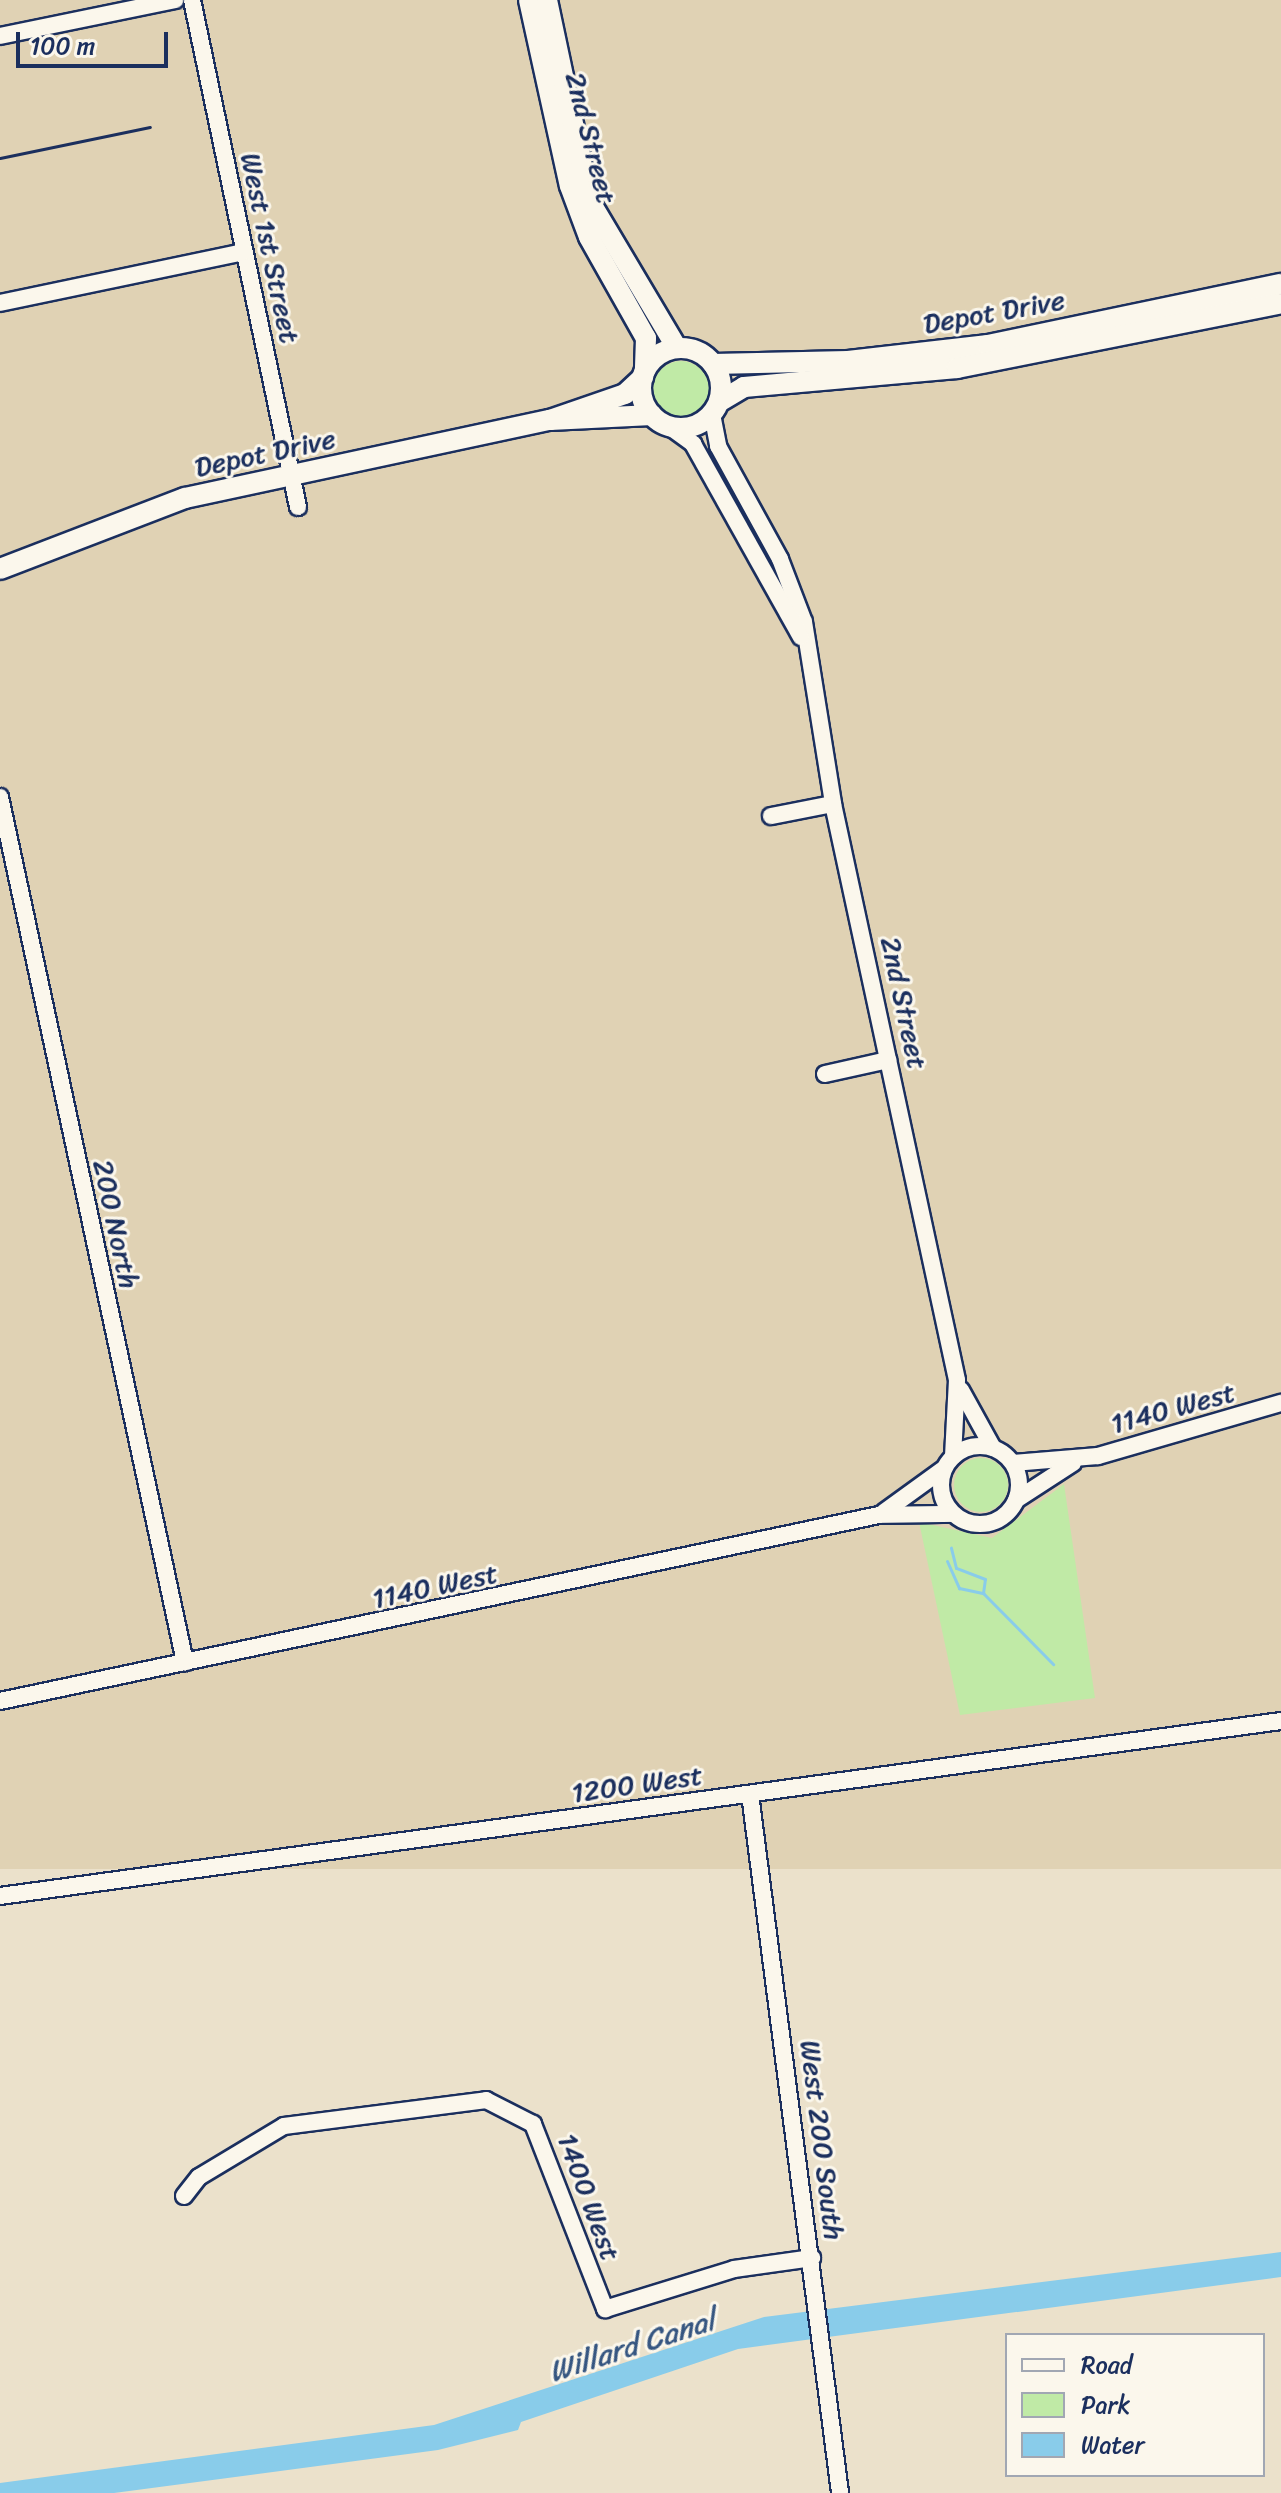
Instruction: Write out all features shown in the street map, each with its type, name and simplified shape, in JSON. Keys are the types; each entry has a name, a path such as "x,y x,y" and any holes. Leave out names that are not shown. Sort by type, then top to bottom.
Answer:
{"main road":[{"name":"2nd Street","path":"529,0 570,186 589,237 646,338 644,374"},
{"name":"2nd Street","path":"547,0 589,200 677,348"},
{"name":"Depot Drive","path":"713,364 848,361 988,345 1281,284"},
{"name":"Depot Drive","path":"715,408 744,387 957,368 1281,303"},
{"path":"677,348 713,364 715,408 698,425 670,427 652,415 642,398 644,374 677,348"},
{"name":"Depot Drive","path":"0,569 156,506 550,420 625,394 644,374"},
{"name":"Depot Drive","path":"550,420 652,415"}],"street":[{"path":"0,36 175,0"},
{"name":"West 1st Street","path":"192,0 298,507"},
{"path":"0,303 244,252"},
{"name":"2nd Street","path":"715,408 718,446 786,572 804,622 801,637"},
{"name":"2nd Street","path":"670,427 693,444 801,637 833,804 957,1380 993,1448"},
{"name":"200 North","path":"0,797 185,1662"},
{"path":"771,816 833,804"},
{"path":"825,1074 888,1060"},
{"name":"2nd Street","path":"948,1463 957,1380"},
{"name":"1140 West","path":"1013,1463 1078,1460 1281,1403"},
{"path":"973,1447 993,1448 1013,1463 1016,1500 988,1523 953,1514 941,1493 948,1463 973,1447"},
{"name":"1140 West","path":"1016,1500 1078,1460"},
{"name":"1140 West","path":"879,1515 948,1463"},
{"name":"1140 West","path":"0,1701 879,1515 953,1514"},
{"name":"1200 West","path":"0,1896 1281,1721"},
{"name":"West 200 South","path":"750,1794 840,2493"},
{"name":"1400 West","path":"184,2196 199,2177 284,2126 486,2100 533,2124 605,2309 734,2269 812,2258"}],"shaded area":[{"path":"0,0 1281,0 1281,1869 0,1869"}],"green space":[{"path":"681,361 701,369 709,389 701,409 681,417 661,409 653,389 661,369"},
{"path":"981,1458 1000,1466 1008,1485 1000,1504 981,1512 962,1504 954,1485 962,1466"},
{"path":"1064,1484 1095,1698 960,1715 919,1522 992,1538"}],"water":[{"path":"1281,2252 1281,2277 738,2349 521,2422 518,2430 438,2450 114,2493 0,2493 0,2483 434,2425 764,2317"}],"waterway":[{"path":"947,1561 959,1588 983,1593 985,1579 956,1568 951,1548"},
{"path":"983,1593 1053,1664"}],"railway":[{"path":"0,158 150,127"}],"water label":[{"name":"Willard Canal","path":"632,2346"}]}
